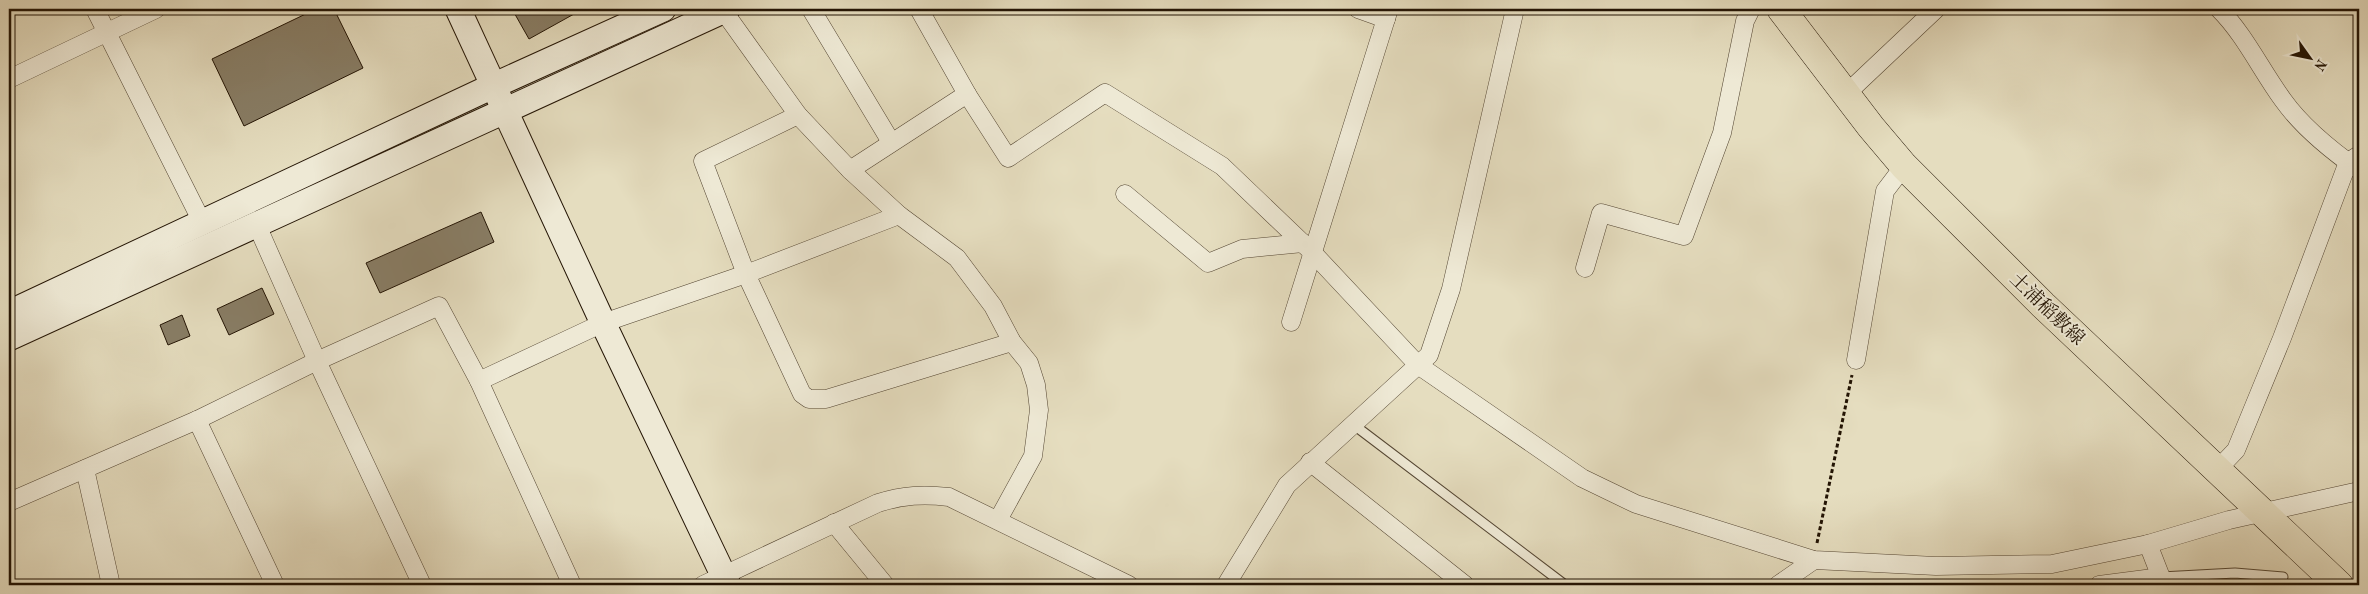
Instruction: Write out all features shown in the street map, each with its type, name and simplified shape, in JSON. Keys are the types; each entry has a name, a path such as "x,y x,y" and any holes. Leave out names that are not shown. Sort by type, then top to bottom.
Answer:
{"main road":[{"name":"土浦稲敷線","path":"1781,9 1904,166 2043,305 2339,585"}],"street":[{"path":"94,9 108,33 202,222"},
{"path":"9,79 156,9"},
{"path":"458,9 495,85 603,323 718,582 834,523 900,496 927,494 949,497 1129,585"},
{"path":"9,313 495,85 663,9"},
{"path":"9,338 256,222 506,111 724,9 798,115 850,170 899,215 957,258 993,306 1012,342 1029,363 1036,385 1039,410 1033,456 998,520"},
{"path":"811,9 891,142"},
{"path":"919,9 967,94 1008,158 1105,93 1222,166 1308,248 1418,365 1582,478 1636,504 1814,560 1936,566 2052,564 2148,544 2262,512 2359,491"},
{"path":"1291,322 1308,248 1388,14 1358,9"},
{"path":"1226,585 1287,485 1429,355 1451,288 1515,9"},
{"path":"1585,268 1601,213 1684,236 1722,133 1745,21 1751,9"},
{"path":"1846,94 1936,9"},
{"path":"2217,470 2236,450 2355,162 2316,136 2284,101 2233,22 2219,9"},
{"path":"850,170 967,94"},
{"path":"798,115 703,161 746,274 802,394 809,399 826,400 1012,342"},
{"path":"1856,360 1885,191 1904,166"},
{"path":"1124,194 1208,263 1242,249 1308,248"},
{"path":"479,381 603,323 746,274 899,215"},
{"path":"256,222 317,361 422,585"},
{"path":"9,502 197,420 317,361 439,306 479,381 572,585"},
{"path":"197,420 275,585"},
{"path":"1310,462 1464,585"},
{"path":"86,469 111,585"},
{"path":"834,523 885,585"},
{"path":"2099,585 2162,581 2148,544"},
{"path":"1778,585 1814,560"}],"lane":[{"path":"1354,425 1565,585"},
{"path":"2162,581 2234,573 2283,577"}],"path":[{"path":"1814,560 1856,360"}],"building":[{"path":"316,9 334,9 363,68 244,126 212,59"},
{"path":"512,9 583,9 529,39"},
{"path":"481,212 494,242 380,293 366,263"},
{"path":"262,288 274,314 229,335 217,309"},
{"path":"182,315 190,336 168,345 160,325"}]}
